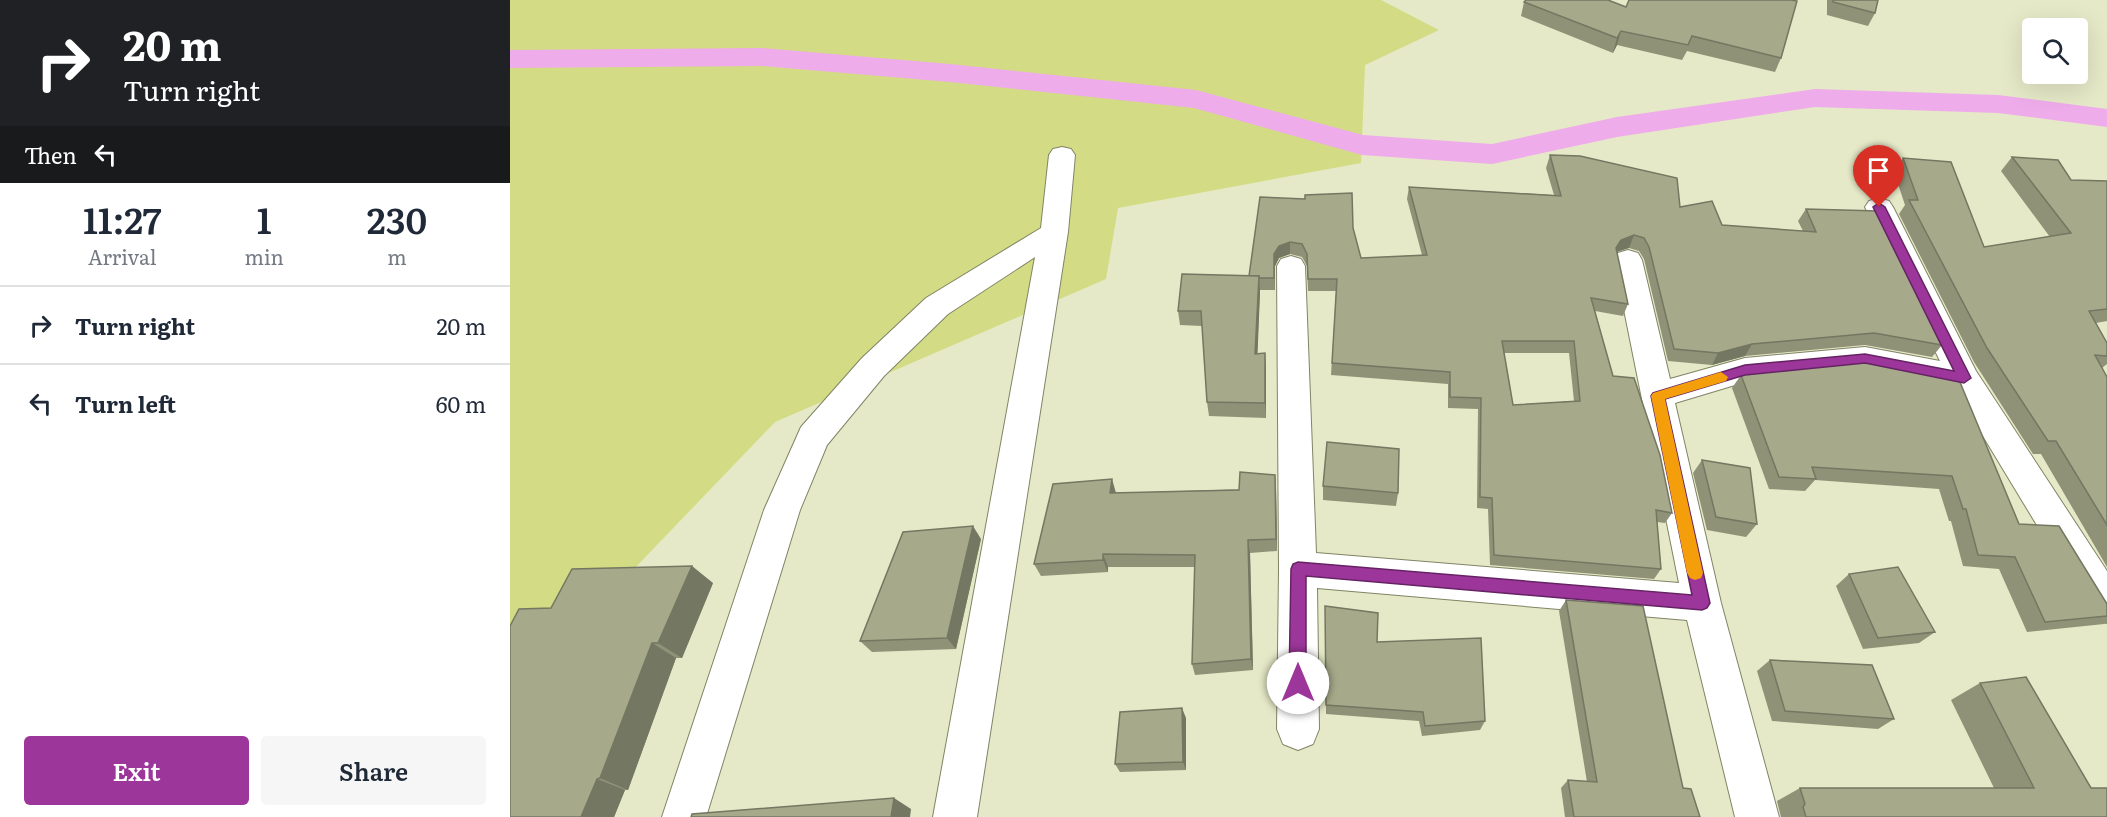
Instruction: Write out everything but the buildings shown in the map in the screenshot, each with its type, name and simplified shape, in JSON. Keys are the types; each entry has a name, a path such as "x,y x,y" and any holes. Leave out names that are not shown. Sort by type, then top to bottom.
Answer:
{"street":[{"path":"955,817 1054,232 1062,155"},
{"path":"1879,207 1964,378 2107,604"},
{"path":"684,817 782,510 813,437 873,367 937,306 1054,232"},
{"path":"1628,260 1702,603 1757,817"},
{"path":"1291,266 1298,569 1298,729"},
{"path":"1658,396 1745,370 1865,358 1964,378"},
{"path":"1298,569 1702,603"}],"green space":[{"path":"510,0 1381,0 1439,30 1365,65 1361,163 1118,208 1106,279 775,422 535,672 510,675"}],"waterway":[{"path":"510,59 761,57 950,73 1196,99 1362,145 1492,154 1617,127 1815,98 1998,104 2107,118"}],"slow traffic":[{"path":"1695,573 1658,396 1721,377"}],"route":[{"path":"1298,683 1298,569 1702,603 1658,396 1745,370 1865,358 1964,378 1879,207"}]}
